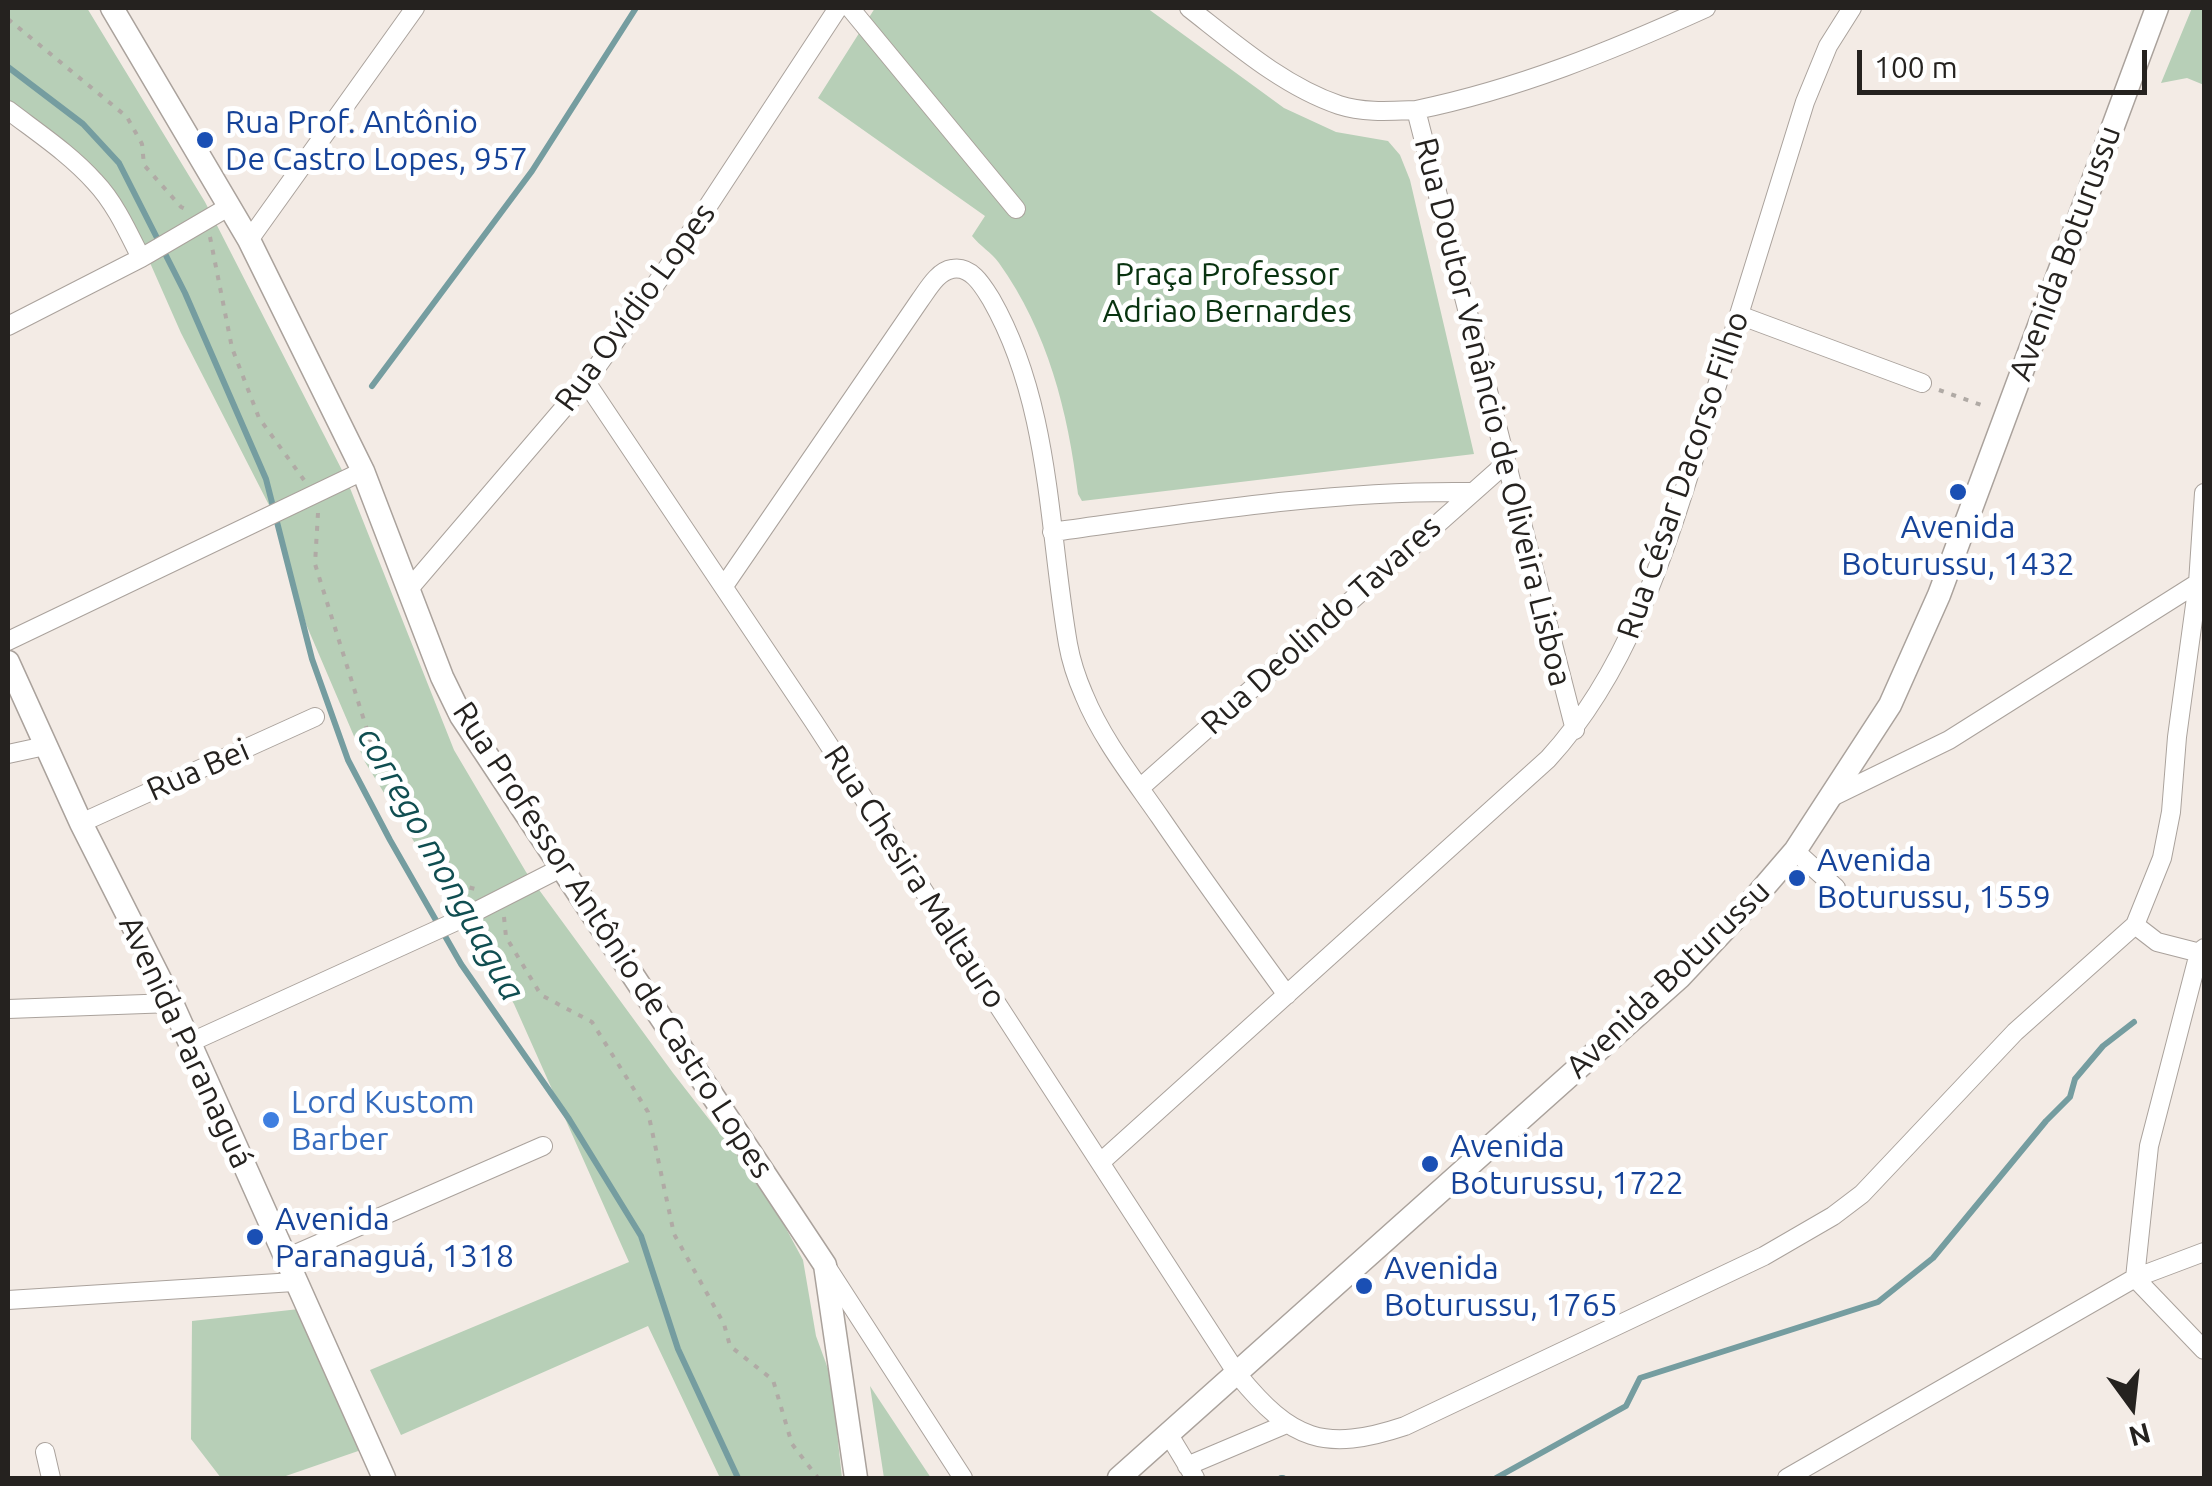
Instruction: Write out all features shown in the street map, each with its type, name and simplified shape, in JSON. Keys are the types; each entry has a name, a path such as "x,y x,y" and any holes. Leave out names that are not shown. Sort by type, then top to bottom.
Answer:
{"main road":[{"name":"Rua Professor Antônio de Castro Lopes","path":"112,8 249,240 363,471 461,716 826,1265"},
{"name":"Avenida Boturussu","path":"1118,1478 1680,976 1794,851 1890,705 1940,594 2158,8"},
{"name":"Avenida Paranaguá","path":"8,662 81,822 172,1003 384,1478"},
{"path":"826,1265 856,1478"}],"street":[{"path":"249,240 414,8"},
{"name":"Rua Ovídio Lopes","path":"409,589 586,382 670,264 838,8"},
{"path":"850,8 1016,209"},
{"name":"Rua Doutor Venâncio de Oliveira Lisboa","path":"1189,8 1296,85 1339,105 1376,111 1416,110 1574,730"},
{"path":"1416,110 1550,74 1706,8"},
{"name":"Rua César Dacorso Filho","path":"1102,1161 1548,758 1574,730 1614,667 1655,576 1804,102 1828,46 1852,8"},
{"path":"8,110 62,150 96,183 147,254"},
{"path":"8,326 230,206"},
{"path":"724,586 920,300 939,276 952,269 968,271 983,285 1002,318 1036,416 1070,650 1084,695 1140,788 1287,995"},
{"path":"1739,316 1922,384"},
{"name":"Rua Chesira Maltauro","path":"586,382 1102,1161 1238,1374 1284,1425"},
{"name":"Rua Deolindo Tavares","path":"1140,788 1504,464"},
{"path":"8,641 363,471"},
{"path":"1052,532 1333,497 1470,492"},
{"path":"1168,1435 1192,1474 1284,1425 1312,1436 1340,1440 1370,1438 1405,1426 1764,1256 1833,1216 1862,1194 2014,1032 2134,925 2162,858 2171,812 2177,738 2201,581 2204,493"},
{"path":"1830,799 1950,740 2201,581"},
{"name":"Rua Bei","path":"81,822 315,716"},
{"path":"8,754 45,746"},
{"path":"1794,851 1836,888"},
{"path":"190,1043 459,920 561,868"},
{"path":"2134,925 2157,942 2202,951 2149,1146 2135,1278 2204,1350"},
{"path":"8,1010 172,1003"},
{"path":"284,1259 544,1146"},
{"path":"1786,1478 2135,1278 2204,1252"},
{"name":"Rua Professor Antônio de Castro Lopes","path":"826,1265 963,1478"},
{"path":"8,1300 294,1282"},
{"path":"45,1452 52,1478"}],"path":[{"path":"8,18 127,116 142,144 144,166 201,224 232,348 258,418 314,494 316,564 379,768 464,886 503,898 506,938 541,995 592,1022 648,1112 674,1234 724,1324 730,1346 773,1380 792,1444 818,1478"},
{"path":"1922,384 2005,414"}],"green space":[{"path":"8,8 87,8 205,202 346,478 454,750 526,872 768,1195 803,1260 816,1336 831,1377 842,1478 720,1478 648,1326 401,1435 370,1370 629,1262 514,1004 365,762 306,624 271,509 181,333 151,265 110,195 8,113"},
{"name":"Praça Professor Adriao Bernardes","path":"875,8 1147,8 1284,108 1336,132 1388,141 1400,155 1410,180 1474,454 1082,501 1062,403 1043,345 1016,289 999,263 972,236 985,216 818,98"},
{"path":"2192,8 2204,8 2204,85 2187,78 2161,83"},
{"path":"299,1309 364,1449 280,1478 221,1478 191,1439 192,1321"},
{"path":"870,1386 931,1478 884,1478"}],"waterway":[{"path":"372,386 532,171 636,8"},
{"name":"corrego monguagua","path":"8,67 83,124 119,163 185,293 266,479 312,659 348,760 461,964 569,1119 641,1236 678,1349 738,1478"},
{"path":"1496,1478 1626,1406 1640,1378 1878,1302 1933,1258 2070,1097 2075,1079 2103,1046 2134,1022"}],"place":[{"name":"Rua Prof. Antônio De Castro Lopes, 957","path":"205,140"},
{"name":"Avenida Boturussu, 1432","path":"1958,492"},
{"name":"Avenida Boturussu, 1559","path":"1797,878"},
{"name":"Lord Kustom Barber","path":"271,1120"},
{"name":"Avenida Boturussu, 1722","path":"1430,1164"},
{"name":"Avenida Paranaguá, 1318","path":"255,1237"},
{"name":"Avenida Boturussu, 1765","path":"1364,1286"}]}
